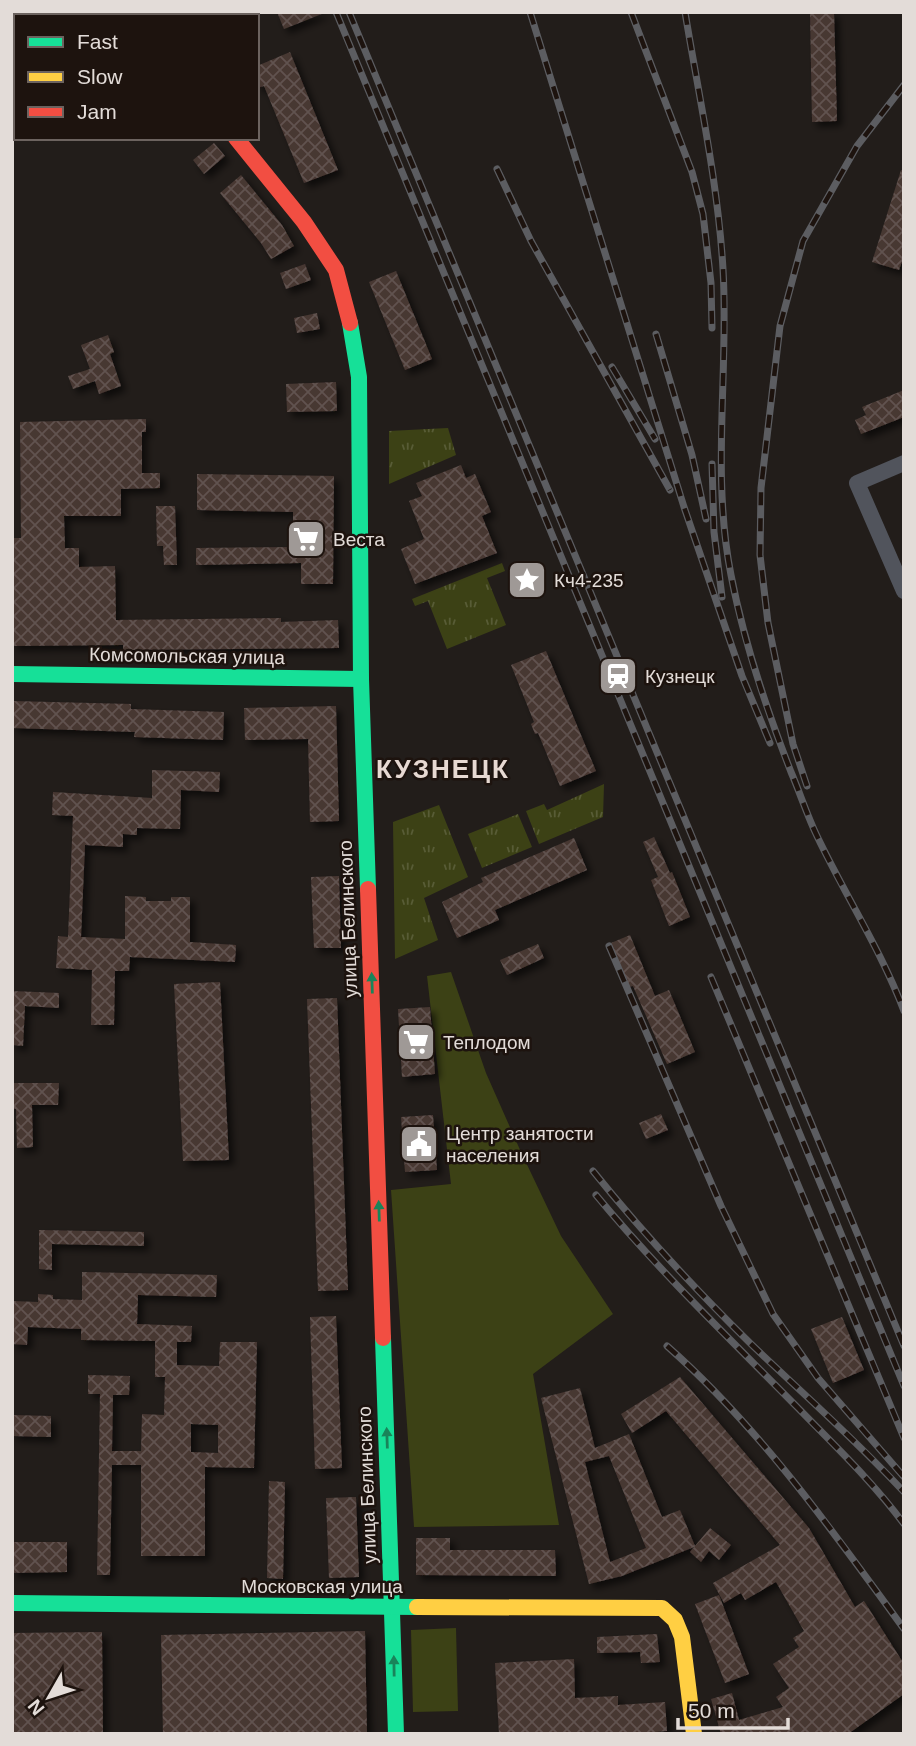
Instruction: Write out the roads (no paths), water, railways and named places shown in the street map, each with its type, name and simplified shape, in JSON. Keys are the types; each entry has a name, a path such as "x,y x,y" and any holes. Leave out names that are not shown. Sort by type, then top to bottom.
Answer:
{"street":[{"name":"улица Белинского","path":"238,140 326,251 336,270 359,377 361,680 396,1734"},
{"path":"904,463 857,483 904,591"},
{"name":"Комсомольская улица","path":"12,674 361,680"},
{"name":"Московская улица","path":"12,1603 662,1608 679,1625 694,1734"}],"railway":[{"path":"336,12 904,1386"},
{"path":"349,12 904,1346"},
{"path":"530,12 684,507 742,676 770,743"},
{"path":"631,12 692,172 703,214 711,283 712,328"},
{"path":"685,12 721,237 724,307 722,499 725,537 736,600 764,699 810,820 885,966 904,1011"},
{"path":"807,786 793,744 768,623 760,555 761,488 780,326 803,241 857,146 904,85"},
{"path":"497,169 531,241 670,490"},
{"path":"656,334 692,455 706,519"},
{"path":"612,367 655,439"},
{"path":"712,464 714,532 722,597"},
{"path":"609,946 721,1206 773,1314 818,1378 904,1477"},
{"path":"711,977 904,1438"},
{"path":"593,1171 650,1238 710,1302 904,1492"},
{"path":"596,1195 670,1278 853,1465 904,1524"},
{"path":"667,1346 701,1377 763,1445 822,1517 904,1629"}],"place":[{"name":"Веста","path":"306,539"},
{"name":"Кч4-235","path":"527,580"},
{"name":"Кузнецк","path":"618,676"},
{"name":"Теплодом","path":"416,1042"},
{"name":"Центр занятости населения","path":"419,1144"}],"district":[{"name":"КУЗНЕЦК","path":"443,769"}]}
